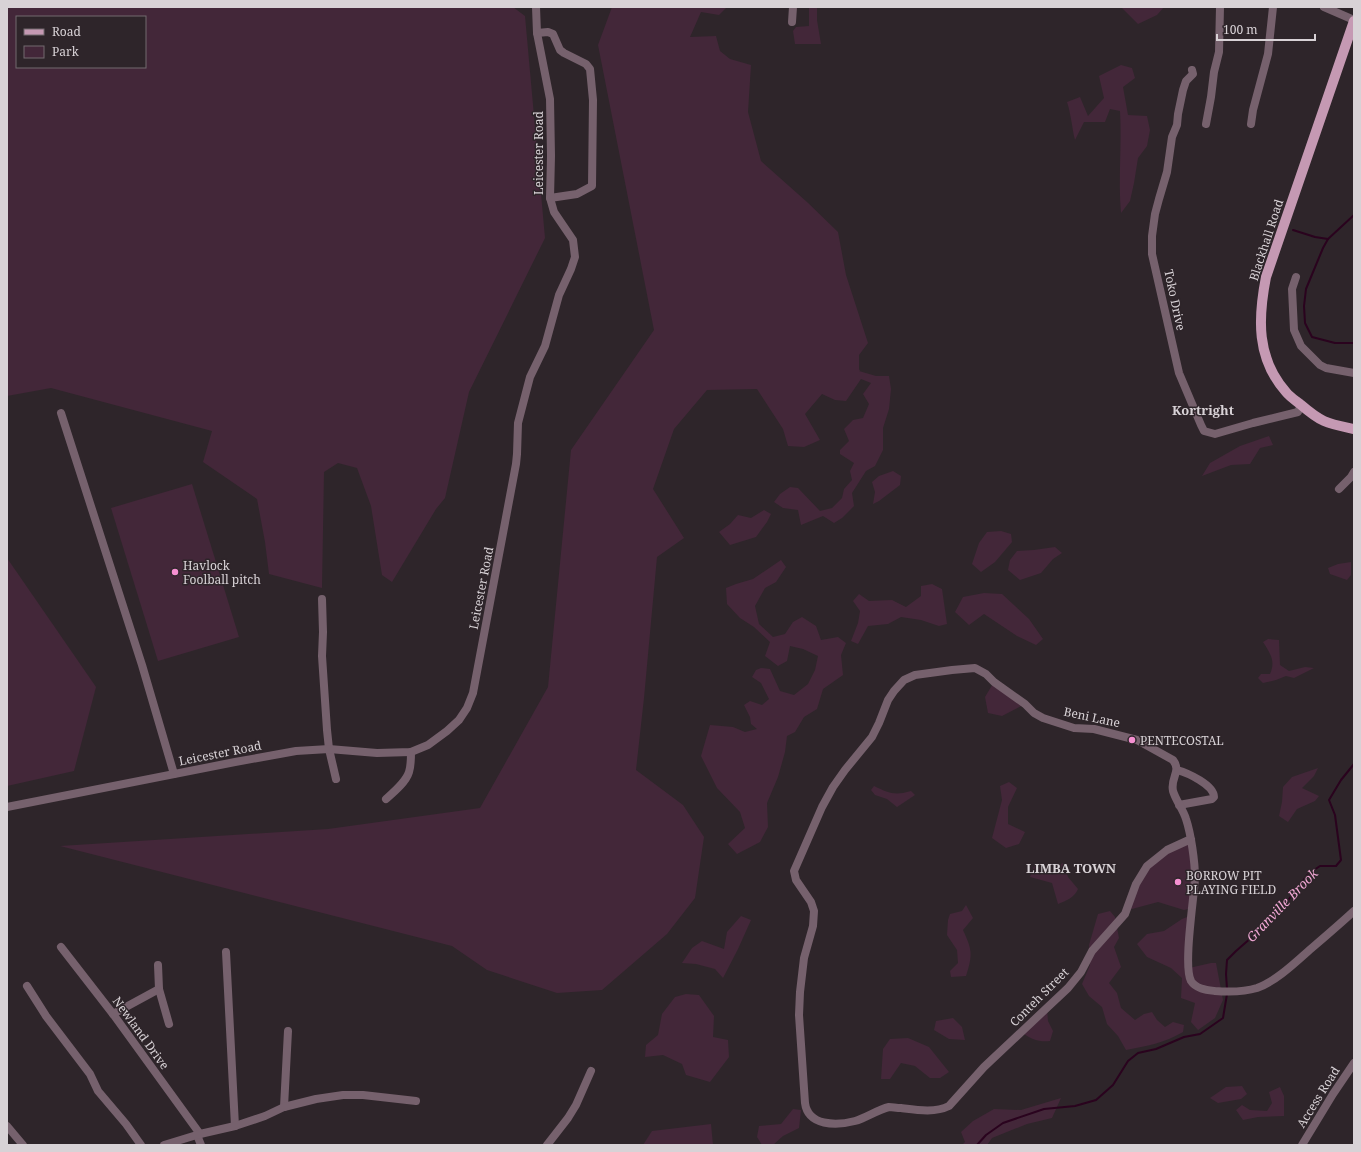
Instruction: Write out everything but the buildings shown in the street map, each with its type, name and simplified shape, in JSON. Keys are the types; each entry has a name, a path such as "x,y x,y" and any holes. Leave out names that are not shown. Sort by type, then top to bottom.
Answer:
{"main road":[{"name":"Blackhall Road","path":"1354,21 1266,277 1260,323 1264,352 1276,380 1286,393 1310,413 1325,421 1354,429"}],"street":[{"name":"Leicester Road","path":"7,806 283,753 329,748 377,753 411,752 428,745 447,731 467,708 473,693 516,464 518,423 530,377 545,346 559,295 575,257 573,240 554,212 550,198 550,104 537,33 536,7"},
{"path":"792,22 793,7"},
{"path":"1206,124 1214,72 1219,52 1220,7"},
{"path":"1251,124 1253,110 1268,54 1273,7"},
{"path":"1324,7 1354,21"},
{"path":"537,33 548,32 553,34 560,50 586,64 590,69 593,100 592,186 577,194 550,198"},
{"name":"Toko Drive","path":"1192,70 1193,74 1186,81 1177,125 1172,137 1167,172 1158,201 1152,236 1152,254 1179,373 1204,432 1215,434 1298,412 1301,405"},
{"path":"1296,277 1292,288 1294,330 1301,346 1320,366 1354,373"},
{"path":"61,413 142,665 174,774"},
{"path":"1339,489 1348,481 1354,472"},
{"path":"322,599 322,656 329,748 336,779"},
{"name":"Beni Lane","path":"889,1107 854,1121 834,1123 817,1122 809,1116 806,1110 799,1015 800,992 804,958 815,915 814,906 795,876 796,866 822,807 833,787 845,770 872,737 888,700 894,691 904,680 915,675 975,668 986,674 994,682 1039,716 1074,728 1094,729 1137,740 1173,760 1177,770"},
{"path":"386,799 397,789 408,775 410,771 411,752"},
{"path":"1179,805 1212,799 1214,794 1212,789 1200,780 1187,773 1177,770 1173,780 1173,791 1179,805 1186,818 1191,839 1195,876 1188,959 1191,981 1197,986 1205,990 1233,992 1257,988 1286,971 1354,911"},
{"name":"Conteh Street","path":"889,1107 924,1110 943,1109 949,1106 984,1067 1068,988 1081,972 1092,951 1125,914 1136,884 1147,866 1167,850 1191,839"},
{"name":"Newland Drive","path":"61,947 113,1014 198,1135 201,1145"},
{"path":"226,952 235,1126"},
{"path":"158,965 159,989 169,1024"},
{"path":"27,986 46,1016 90,1074 98,1091 126,1124 141,1145"},
{"path":"113,1014 159,989"},
{"path":"284,1107 288,1031"},
{"name":"Access Road","path":"1302,1145 1354,1063"},
{"path":"547,1145 576,1105 591,1071"},
{"path":"164,1145 235,1126 265,1116 284,1107 316,1099 343,1095 370,1095 416,1101"},
{"path":"7,1126 22,1145"}],"green space":[{"path":"7,7 513,7 525,16 545,238 469,392 445,498 436,509 392,582 382,575 371,506 357,468 338,463 324,472 322,588 269,574 257,499 203,462 212,431 51,388 7,396"},
{"path":"612,7 727,7 719,15 701,12 690,37 716,36 720,51 730,59 751,65 748,112 761,161 838,232 846,275 868,343 859,355 859,371 876,376 889,376 891,389 889,409 883,428 883,450 875,466 866,471 852,493 854,506 842,518 834,523 823,516 801,525 798,510 783,508 774,502 780,494 790,487 798,488 820,511 832,508 842,498 844,489 852,480 850,471 854,463 840,454 840,450 849,441 844,429 853,420 863,418 869,404 863,394 871,383 861,379 846,401 835,400 822,394 805,414 820,440 804,447 788,446 783,429 757,389 707,390 674,429 653,489 684,538 657,557 636,770 683,805 704,837 695,898 667,934 602,990 557,993 487,970 452,946 60,846 328,829 480,808 548,687 571,450 654,330 598,45"},
{"path":"809,7 817,7 817,20 821,44 795,44 793,31 796,27 809,26"},
{"path":"1121,7 1164,7 1157,15 1138,24"},
{"path":"1121,65 1132,68 1135,78 1123,87 1128,115 1147,116 1150,130 1147,146 1138,158 1130,201 1121,213 1120,111 1110,109 1105,122 1084,122 1075,140 1067,102 1080,97 1088,116 1104,98 1099,76"},
{"path":"1269,436 1273,445 1260,448 1250,464 1231,465 1202,476 1210,463 1240,446"},
{"path":"893,471 901,476 900,485 873,504 875,492 872,482 879,476"},
{"name":"Havlock Foolball pitch","path":"192,484 239,637 158,661 111,508"},
{"path":"764,510 771,514 756,537 730,545 719,532 730,524 738,515 751,518"},
{"path":"1001,531 1011,534 1012,542 995,562 981,572 972,564 979,543 987,532"},
{"path":"1055,547 1062,553 1053,559 1041,573 1020,580 1008,570 1010,560 1017,551"},
{"path":"7,558 96,687 74,771 7,786"},
{"path":"781,560 786,567 776,582 765,588 755,606 759,624 773,637 785,634 793,622 802,617 816,626 821,640 838,637 846,643 841,655 843,675 823,689 817,709 804,717 795,732 787,736 785,752 778,777 767,803 768,827 760,842 737,854 728,844 745,828 740,812 717,788 701,756 710,725 733,727 745,732 757,729 751,724 750,717 744,705 750,701 762,705 769,699 761,683 752,677 756,670 761,668 770,669 780,691 794,695 808,684 815,670 818,656 803,649 790,646 787,661 778,666 765,656 770,642 754,627 740,618 727,604 726,588 753,579"},
{"path":"1351,562 1351,575 1347,580 1330,574 1328,568 1338,564"},
{"path":"932,584 942,589 947,624 939,626 921,620 901,617 888,624 868,626 858,644 851,641 858,623 860,611 853,601 859,594 869,601 892,600 906,607 921,596 921,586"},
{"path":"984,593 1002,594 1029,619 1043,639 1036,645 1017,636 984,614 969,625 955,612 963,597"},
{"path":"1268,639 1279,640 1280,665 1289,671 1305,667 1314,668 1294,678 1286,676 1263,683 1258,678 1261,674 1270,674 1272,669 1270,654 1263,642"},
{"path":"994,682 1025,704 1002,716 988,713 985,697"},
{"path":"1318,768 1314,776 1302,788 1319,796 1315,801 1297,809 1288,822 1279,816 1283,787 1292,777"},
{"path":"1009,782 1017,788 1008,807 1008,824 1025,832 1019,844 1006,848 992,838 1002,800 1000,786"},
{"path":"874,786 892,793 911,791 915,795 897,807 887,799 875,795 871,790"},
{"path":"1191,839 1192,908 1184,910 1158,902 1132,909 1128,906 1147,866"},
{"path":"1063,863 1068,877 1078,889 1077,892 1067,900 1058,904 1052,883 1030,877 1034,866 1052,870"},
{"path":"966,905 973,918 963,930 970,948 970,962 966,976 951,977 950,971 958,963 957,950 947,935 948,920 950,914 962,911"},
{"path":"1110,911 1115,917 1119,938 1114,947 1121,967 1109,983 1117,993 1121,1008 1135,1020 1144,1014 1152,1012 1157,1020 1165,1027 1173,1022 1184,1025 1183,1032 1176,1036 1126,1050 1118,1036 1107,1024 1102,1007 1089,996 1082,984 1090,965 1089,945 1098,914"},
{"path":"1192,915 1189,968 1216,963 1223,1000 1215,1018 1198,1030 1191,1022 1195,1003 1181,998 1182,978 1171,968 1147,957 1137,944 1147,934 1164,931 1182,919"},
{"path":"741,916 751,920 723,978 715,969 696,964 682,963 692,948 702,941 724,949 727,932"},
{"path":"686,994 699,995 714,1016 713,1037 728,1040 729,1057 710,1082 686,1075 682,1064 663,1055 645,1057 646,1045 658,1035 662,1014 675,997"},
{"path":"1047,1008 1048,1021 1053,1031 1050,1041 1036,1040 1024,1034"},
{"path":"953,1018 962,1027 965,1040 949,1039 934,1030 936,1021"},
{"path":"908,1038 929,1047 949,1072 940,1078 930,1078 915,1066 901,1063 890,1079 881,1079 883,1049 890,1039"},
{"path":"1242,1086 1247,1094 1241,1099 1218,1103 1210,1098 1226,1087"},
{"path":"1280,1087 1284,1096 1284,1116 1258,1117 1243,1120 1236,1110 1242,1105 1250,1110 1267,1111 1272,1103 1269,1092"},
{"path":"1061,1098 1052,1118 1027,1124 992,1138 987,1145 962,1145 965,1142 961,1132 973,1121 994,1109 1021,1110"},
{"path":"793,1109 801,1110 799,1128 783,1136 773,1145 762,1145 757,1137 759,1126 781,1124"},
{"path":"711,1124 713,1145 643,1145 652,1131"}],"waterway":[{"name":"Granville Brook","path":"1354,215 1328,239 1323,248 1306,289 1304,306 1305,323 1312,337 1335,343 1354,343"},
{"path":"1293,230 1315,237 1328,239"},
{"name":"Granville Brook","path":"1227,989 1227,960 1260,930 1289,899 1308,874 1320,866 1336,866 1341,860 1335,815 1329,800 1341,780 1354,764"},
{"name":"Granville Brook","path":"977,1145 986,1135 1003,1123 1044,1109 1075,1106 1096,1100 1113,1085 1128,1061 1138,1053 1156,1049 1184,1037 1200,1034 1223,1018 1227,994"}],"place":[{"name":"Havlock Foolball pitch","path":"175,572"},
{"name":"PENTECOSTAL","path":"1132,740"},
{"name":"BORROW PIT PLAYING FIELD","path":"1178,882"}],"district":[{"name":"Kortright","path":"1203,410"},
{"name":"LIMBA TOWN","path":"1071,868"}]}
